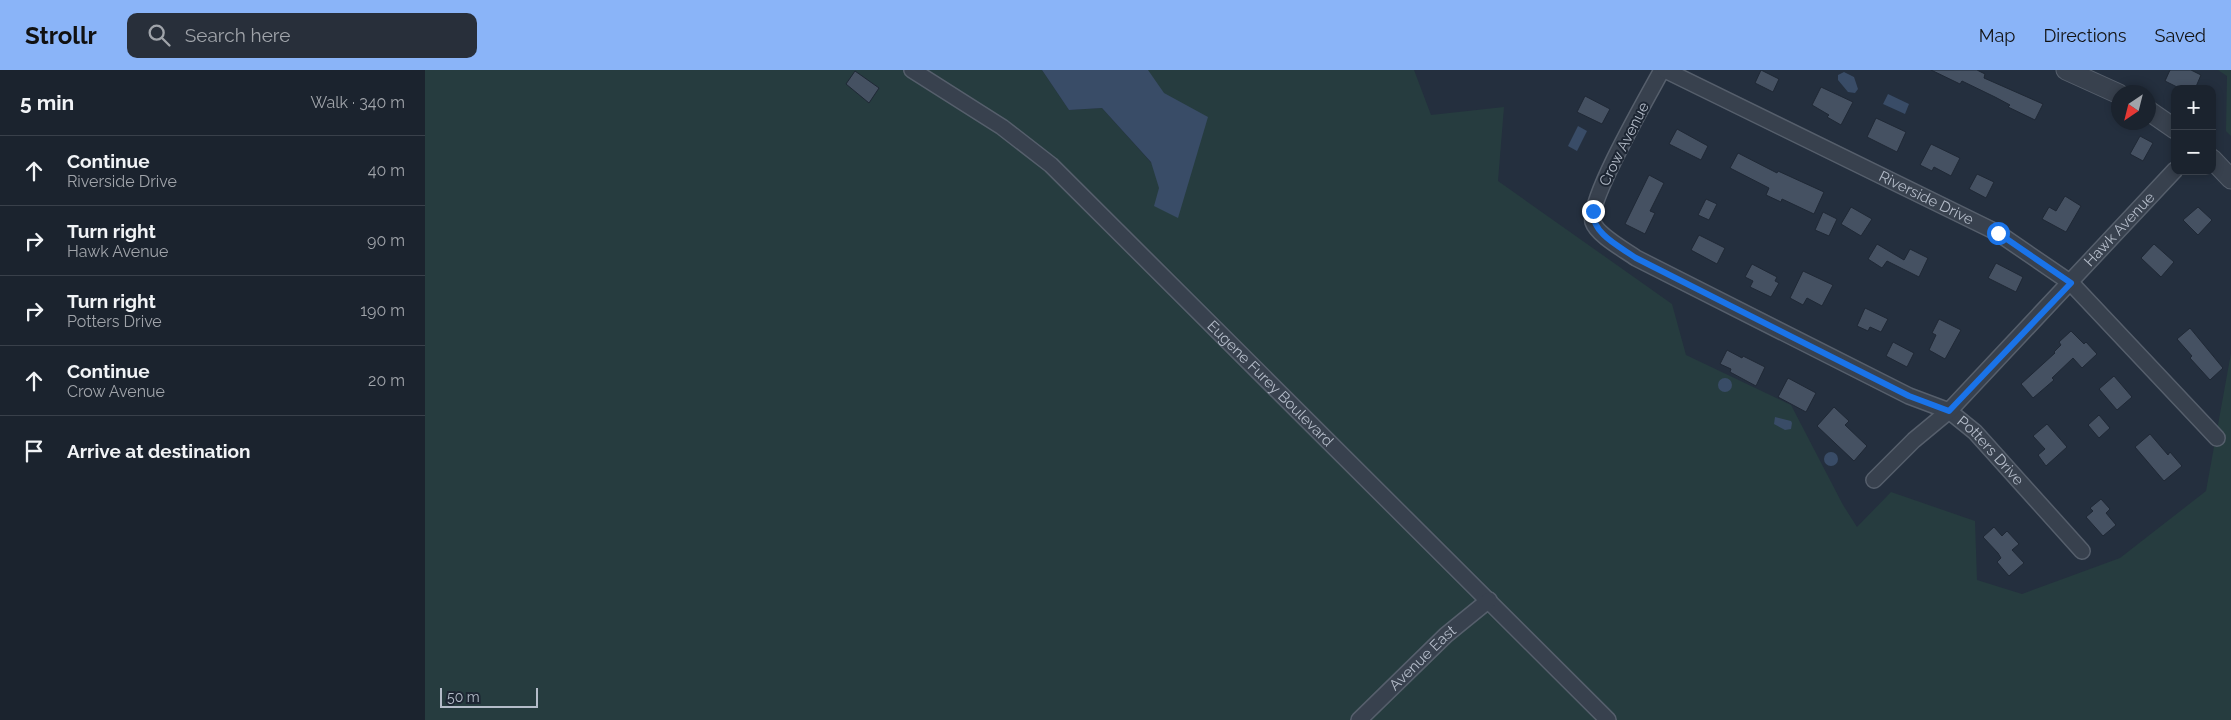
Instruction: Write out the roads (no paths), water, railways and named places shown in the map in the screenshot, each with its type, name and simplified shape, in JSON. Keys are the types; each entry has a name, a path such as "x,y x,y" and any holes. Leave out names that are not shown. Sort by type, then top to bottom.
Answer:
{"street":[{"name":"Eugene Furey Boulevard","path":"912,70 1002,127 1051,165 1608,720"},
{"name":"Crow Avenue","path":"1612,242 1595,226 1592,220 1593,211 1603,184 1664,70"},
{"name":"Riverside Drive","path":"1664,70 1998,233 2071,283 2217,438"},
{"path":"2066,70 2111,90"},
{"path":"2156,116 2171,126"},
{"path":"2216,163 2231,179"},
{"name":"Hawk Avenue","path":"1874,480 1914,440 1949,411 2171,174"},
{"name":"Potters Drive","path":"1612,242 1636,258 1909,396 1949,411 1975,432 2082,550"},
{"name":"Avenue East","path":"1359,720 1446,635 1489,600"}],"water":[{"path":"1042,70 1148,70 1164,93 1208,117 1178,218 1154,206 1159,188 1151,162 1102,108 1069,110"},
{"path":"1844,72 1854,77 1858,89 1855,93 1848,92 1838,80 1838,75"},
{"path":"1888,94 1909,104 1905,114 1883,104"},
{"path":"1578,126 1587,131 1577,151 1568,146"},
{"path":"1722,378 1728,378 1732,385 1728,392 1722,392 1718,388 1718,382"},
{"path":"1775,417 1791,421 1791,429 1785,430 1774,424"},
{"path":"1828,452 1834,452 1838,459 1834,466 1828,466 1824,462 1824,456"}]}
